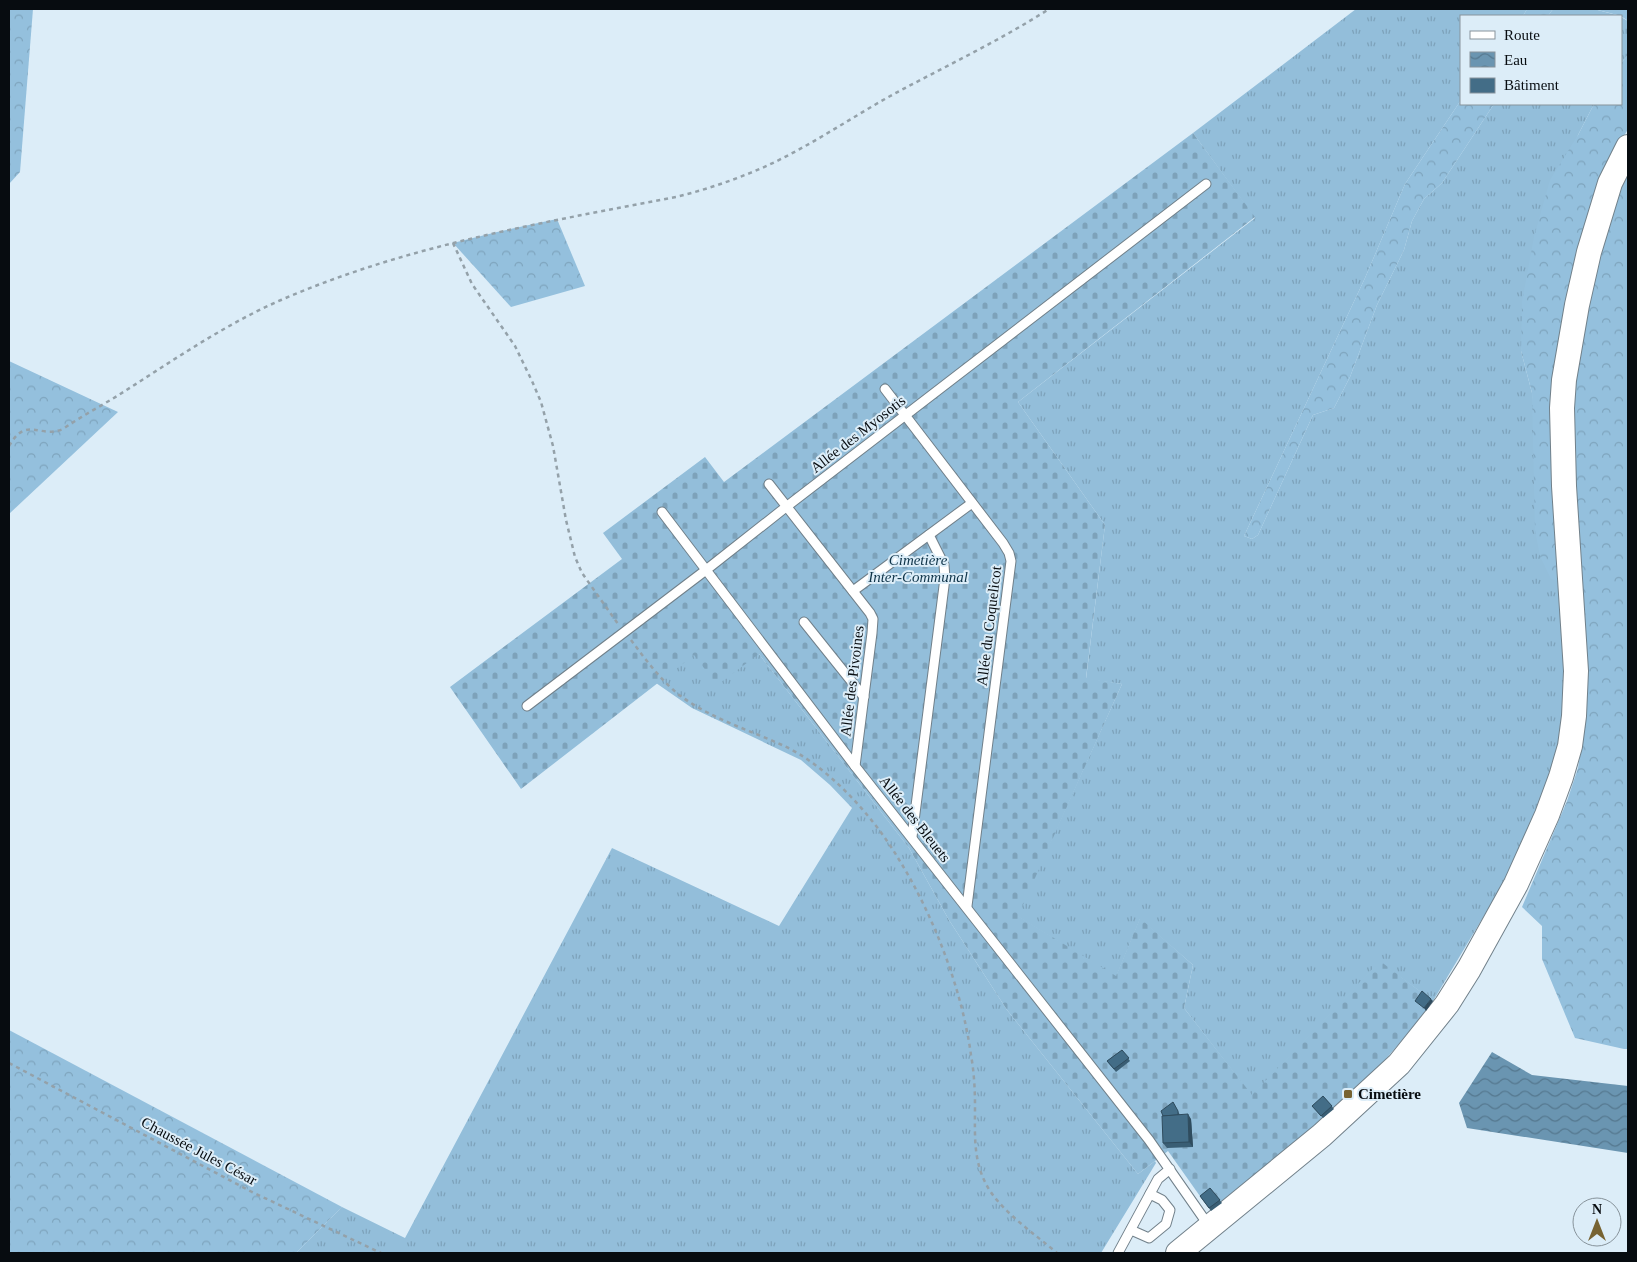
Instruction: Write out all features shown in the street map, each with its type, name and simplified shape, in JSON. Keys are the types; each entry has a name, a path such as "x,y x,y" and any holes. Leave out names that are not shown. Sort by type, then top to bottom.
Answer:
{"main road":[{"path":"1178,1253 1322,1136 1367,1096 1399,1064 1423,1035 1459,986 1504,906 1516,884 1556,793 1570,746 1574,716 1576,670 1564,486 1562,408 1564,380 1588,252 1610,183 1628,147"}],"lane":[{"name":"Allée des Myosotis","path":"527,706 1206,184"},
{"name":"Allée du Coquelicot","path":"885,388 1003,543 1011,561 967,906"},
{"name":"Allée des Pivoines","path":"769,484 873,619 856,766"},
{"path":"853,592 972,503"},
{"name":"Allée des Bleuets","path":"662,512 856,766 1149,1140 1210,1227"},
{"path":"912,837 945,578 944,565 929,535"},
{"path":"804,622 864,697"},
{"path":"1118,1253 1158,1179 1170,1169"},
{"path":"1131,1230 1149,1238 1166,1224 1170,1210 1162,1200 1150,1194"}],"path":[{"path":"9,446 14,436 30,428 50,432 64,429 238,321 281,300 384,262 453,243 531,225 700,192 763,167 792,153 890,96 1020,27 1049,9"},
{"path":"453,243 472,284 515,346 532,381 541,402 553,446 566,520 575,557 582,573 624,632 650,665 678,694 713,716 784,746 813,764 843,790 870,819 897,856 926,909 942,947 961,1005 972,1055 975,1149 981,1174 987,1187 1006,1209 1057,1253"},
{"name":"Chaussée Jules César","path":"9,1062 252,1192 382,1253"}],"green space":[{"path":"9,9 33,9 20,172 9,184"},
{"path":"1356,9 1527,9 1524,15 1460,15 1460,102 1405,184 1365,278 1244,536 1252,539 1258,535 1313,415 1334,408 1350,377 1377,305 1404,250 1412,221 1424,199 1442,183 1493,105 1593,105 1578,135 1521,351 1532,393 1558,581 1568,706 1550,784 1499,900 1494,899 1433,1001 1380,962 1252,1096 1184,1008 1193,965 1140,919 1116,977 1017,916 1122,684 1086,679 1105,525 1018,402 1255,218 1193,133"},
{"path":"1527,9 1553,9 1549,15 1524,15"},
{"path":"1553,9 1594,9 1616,15 1549,15"},
{"path":"1594,9 1628,9 1628,21 1622,15"},
{"path":"1622,18 1628,21 1628,55 1622,62"},
{"path":"1628,55 1628,129 1611,159 1575,272 1558,581 1551,579 1540,556 1535,530 1532,393 1521,351 1522,302 1534,237 1550,180 1578,135 1593,105 1622,105 1622,62"},
{"path":"1460,102 1460,105 1493,105 1442,183 1424,199 1412,221 1404,250 1377,305 1350,377 1334,408 1313,415 1258,535 1252,539 1244,536 1365,278 1405,184"},
{"name":"Cimetière Inter-Communal","path":"1193,133 1255,217 1018,402 1105,525 1086,678 1122,684 1018,916 1116,976 1140,918 1193,965 1184,1008 1252,1095 1380,961 1433,1001 1372,1074 1317,1124 1222,1203 1202,1199 1168,1151 1138,1174 1007,1010 949,920 909,848 759,654 717,685 694,655 521,789 450,687 622,559 603,533 705,457 724,482"},
{"path":"1628,164 1628,1049 1624,1049 1575,1038 1542,959 1542,926 1522,907 1567,801 1578,768 1584,733 1586,702 1577,538 1573,411 1576,370 1596,265"},
{"path":"557,219 585,286 511,307 453,243 497,232"},
{"path":"9,361 118,412 9,514"},
{"path":"694,654 759,654 909,848 949,920 1007,1010 1138,1174 1155,1161 1156,1163 1101,1253 296,1253 342,1207 405,1238 612,848 779,926 852,808 830,785 801,760 692,708 656,683"},
{"path":"9,1030 342,1207 296,1253 9,1253"}],"water":[{"path":"1492,1052 1532,1075 1628,1086 1628,1153 1467,1128 1459,1103"}],"building":[{"path":"1422,991 1431,999 1424,1008 1415,1001"},
{"path":"1122,1050 1129,1058 1114,1069 1107,1061"},
{"path":"1323,1096 1332,1106 1321,1116 1312,1106"},
{"path":"1173,1102 1178,1115 1163,1116 1161,1111"},
{"path":"1188,1114 1189,1142 1163,1143 1162,1116"},
{"path":"1210,1188 1220,1200 1209,1208 1200,1196"}],"place":[{"name":"Cimetière","path":"1348,1094"}]}
